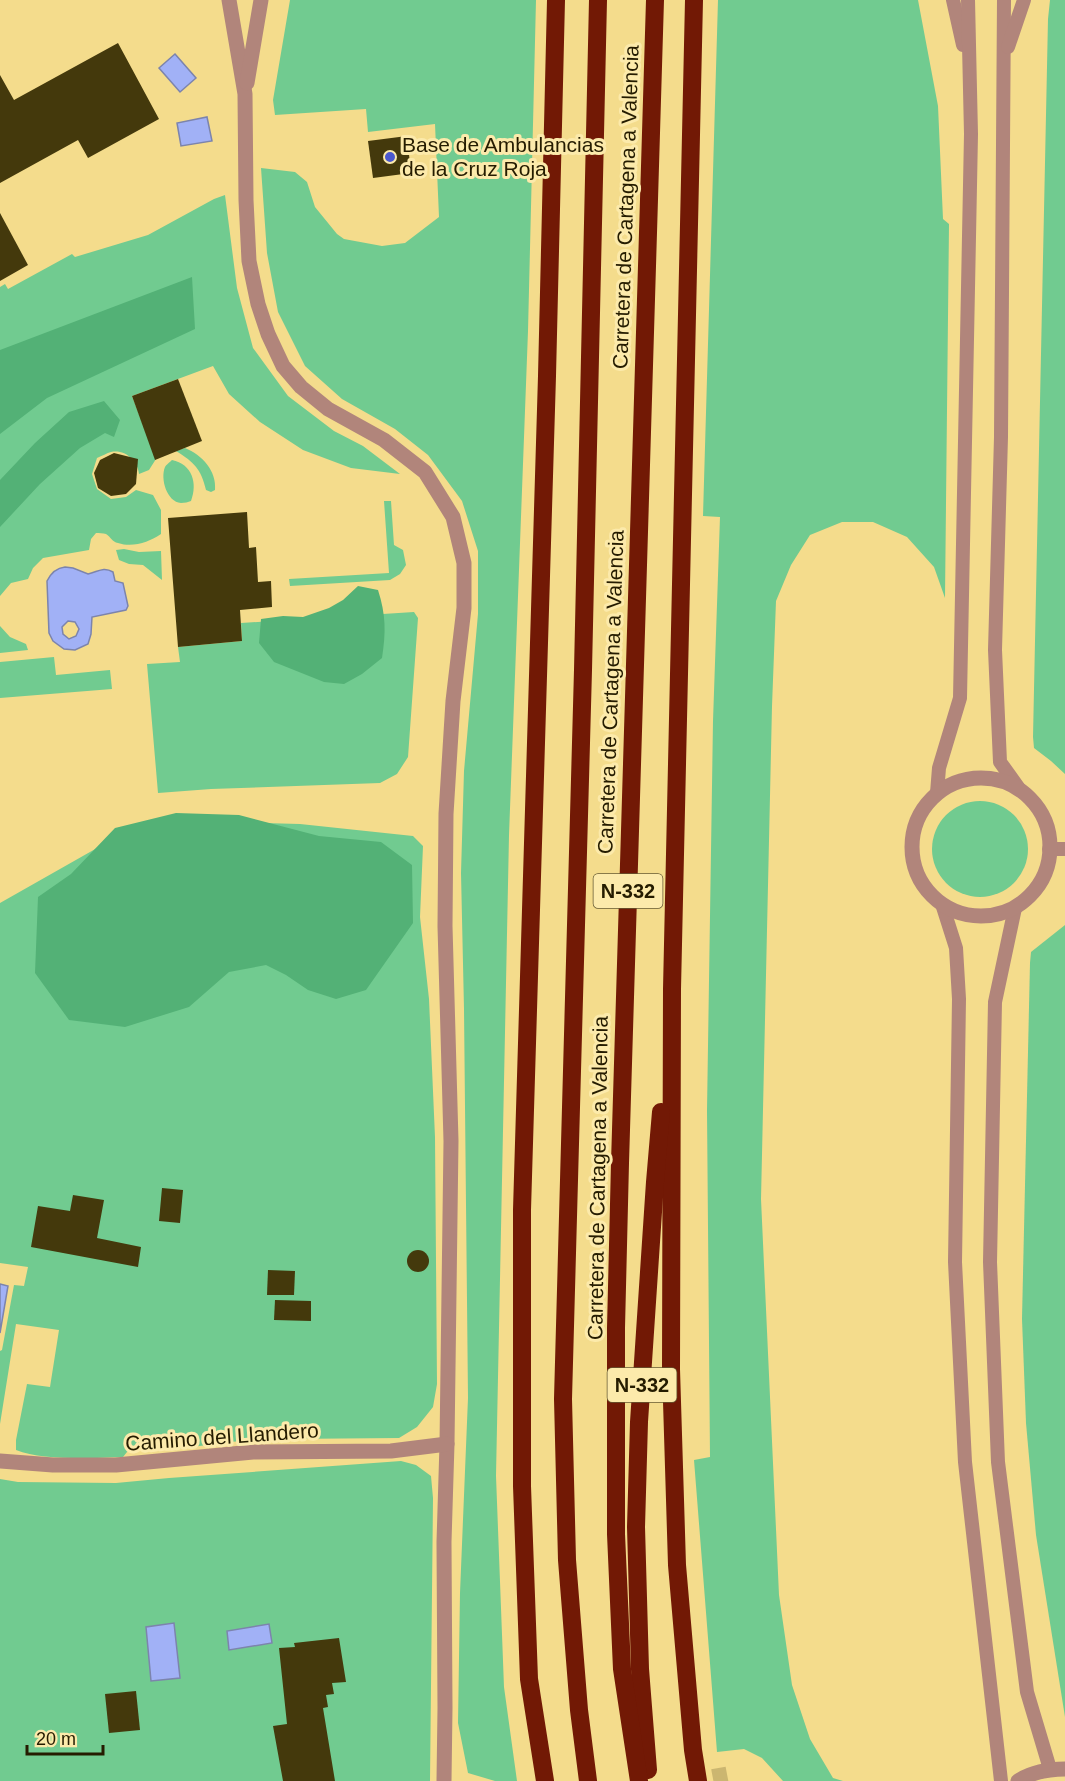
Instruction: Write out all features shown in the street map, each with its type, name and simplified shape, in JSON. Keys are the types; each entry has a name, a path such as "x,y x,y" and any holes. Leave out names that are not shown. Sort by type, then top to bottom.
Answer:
{"highway":[{"path":"533,1781 522,1486 522,1210 547,388 556,0"},
{"name":"Carretera de Cartagena a Valencia","path":"588,1781 579,1710 567,1560 563,1400 598,0"},
{"name":"Carretera de Cartagena a Valencia","path":"639,1781 622,1669 616,1534 616,1328 655,0"},
{"name":"N-332","path":"694,0 672,989 671,1369 677,1565 693,1750 698,1781"},
{"name":"N-332","path":"649,1781 640,1669 637,1504 639,1422 653,1206 672,989"},
{"path":"529,1679 545,1781"}],"street":[{"path":"229,0 245,94 249,261 258,304 268,334 283,366 301,387 328,408 384,440 425,472 453,517 464,563 464,608 453,701 446,814 445,926 451,1141 444,1542 444,1781"},
{"path":"245,94 261,0"},
{"path":"969,778 997,778 1018,787 1043,814 1050,835 1048,865 1034,892 1015,908 1003,913 966,915 942,904 932,896 918,874 913,858 914,833 921,812 945,787 969,778"},
{"name":"Camino del Llandero","path":"0,1461 53,1465 116,1465 254,1452 391,1450 447,1444"},
{"path":"1018,1781 1025,1777 1058,1769"}],"lane":[{"path":"953,0 969,75"},
{"path":"937,793 939,768 960,698 970,146 968,0"},
{"path":"1004,0 1001,437 995,650 1000,762 1018,787"},
{"path":"1003,60 1024,0"},
{"path":"1049,849 1065,849"},
{"path":"942,904 956,948 959,999 955,1262 965,1462 1001,1781"},
{"path":"1015,908 994,1002 990,1262 998,1462 1027,1692 1058,1769"}],"green space":[{"path":"290,0 536,0 528,331 509,835 496,1476 504,1687 517,1781 495,1781 468,1773 458,1723 460,1593 468,1398 461,873 464,771 478,614 478,551 462,501 428,455 395,429 342,399 305,366 278,312 267,253 261,168 295,172 307,182 315,207 337,234 344,239 382,246 405,243 439,217 435,124 368,132 366,109 275,115 273,100"},
{"path":"718,0 918,0 938,106 943,219 949,224 945,598 934,567 907,537 873,522 842,522 810,535 791,565 776,601 761,1199 779,1595 792,1685 810,1739 833,1778 843,1781 783,1781 762,1758 744,1749 717,1752 694,1460 710,1457 707,1111 713,721 720,517 703,516"},
{"path":"1050,0 1065,0 1065,774 1034,748 1033,737"},
{"path":"225,195 237,288 253,348 288,396 334,431 363,446 400,474 351,468 303,450 260,422 229,394 213,366 132,396 156,459 149,470 139,474 136,465 126,454 109,452 97,458 92,474 97,489 111,499 126,497 136,490 153,495 161,510 161,534 146,542 129,545 113,541 106,534 96,533 91,539 89,550 43,558 33,568 28,579 11,583 0,596 0,287 5,284 8,289 72,254 75,257 148,235"},
{"path":"192,277 195,329 47,398 0,434 0,350"},
{"path":"104,401 120,420 114,437 105,433 80,448 40,484 0,527 0,480 69,412"},
{"path":"185,448 207,464 214,476 215,490 211,492 206,490 196,467 176,451"},
{"path":"172,460 179,462 192,475 194,488 191,501 176,502 168,494 163,478 166,466"},
{"path":"384,501 391,501 394,545 403,550 406,565 400,574 390,580 290,586 289,579 389,573"},
{"path":"116,550 139,552 161,551 162,580 143,565 129,564 119,560"},
{"path":"358,586 378,590 384,624 382,658 362,674 344,684 324,682 274,662 259,643 261,619 283,616 303,617 329,608 343,600"},
{"path":"414,612 418,618 408,757 397,774 380,783 158,793 147,664 180,662 178,647 242,641 241,623"},
{"path":"0,626 10,637 26,644 28,650 0,653"},
{"path":"54,657 56,675 110,670 112,689 0,698 0,662"},
{"path":"980,801 998,805 1014,815 1024,831 1028,849 1024,867 1014,883 998,893 980,897 962,893 946,883 936,867 932,849 936,831 946,815 962,805"},
{"path":"176,813 239,815 319,836 381,842 412,865 413,923 366,990 336,999 308,990 266,965 229,972 189,1007 125,1027 69,1020 35,973 38,897 71,874 115,828"},
{"path":"189,821 300,824 413,836 423,846 420,917 429,999 435,1137 437,1384 433,1407 417,1427 399,1438 285,1439 227,1442 179,1449 131,1447 123,1457 69,1458 27,1454 16,1450 16,1440 27,1384 50,1387 59,1330 16,1324 0,1424 0,1351 14,1285 24,1286 28,1267 0,1263 0,903 127,831"},
{"path":"1065,925 1065,1717 1036,1535 1026,1423 1022,1319 1031,952"},
{"path":"401,1461 416,1465 431,1476 433,1498 430,1781 0,1781 0,1479 18,1482 116,1483"}],"water":[{"path":"175,54 196,78 180,92 159,68"},
{"path":"207,117 212,141 181,146 177,123"},
{"path":"73,568 88,574 103,569 113,572 115,581 123,583 128,606 126,610 92,617 88,644 75,650 64,649 53,641 49,633 47,581 54,571","holes":["68,621 75,622 79,629 76,636 69,639 63,634 62,627"]},
{"path":"0,1284 8,1286 0,1333"},
{"path":"174,1623 180,1678 151,1681 146,1627"},
{"path":"269,1624 272,1643 229,1650 227,1631"}],"building":[{"path":"118,43 159,119 88,158 78,140 0,183 0,75 14,100"},
{"name":"Base de Ambulancias de la Cruz Roja","path":"407,136 411,173 373,178 368,141"},
{"path":"0,213 28,265 0,281"},
{"path":"178,379 202,441 155,460 132,396"},
{"path":"114,453 138,459 136,484 126,494 111,496 98,488 94,473 100,460"},
{"path":"247,512 249,548 256,547 258,582 271,581 272,607 240,610 242,641 178,647 168,518"},
{"path":"162,1188 183,1190 180,1223 159,1221"},
{"path":"73,1195 104,1200 97,1238 141,1247 138,1267 31,1247 38,1206 70,1211"},
{"path":"418,1250 426,1253 429,1261 426,1269 418,1272 410,1269 407,1261 410,1253"},
{"path":"268,1270 295,1271 294,1295 267,1295"},
{"path":"275,1300 311,1301 311,1321 274,1320"},
{"path":"339,1638 346,1682 332,1683 334,1694 326,1695 328,1707 323,1708 335,1781 283,1781 273,1726 287,1724 279,1648 295,1647 294,1643"},
{"path":"136,1691 140,1730 109,1733 105,1694"}],"tunnel":[{"path":"690,1781 727,1774"}],"place":[{"name":"Base de Ambulancias de la Cruz Roja","path":"390,157"}]}
